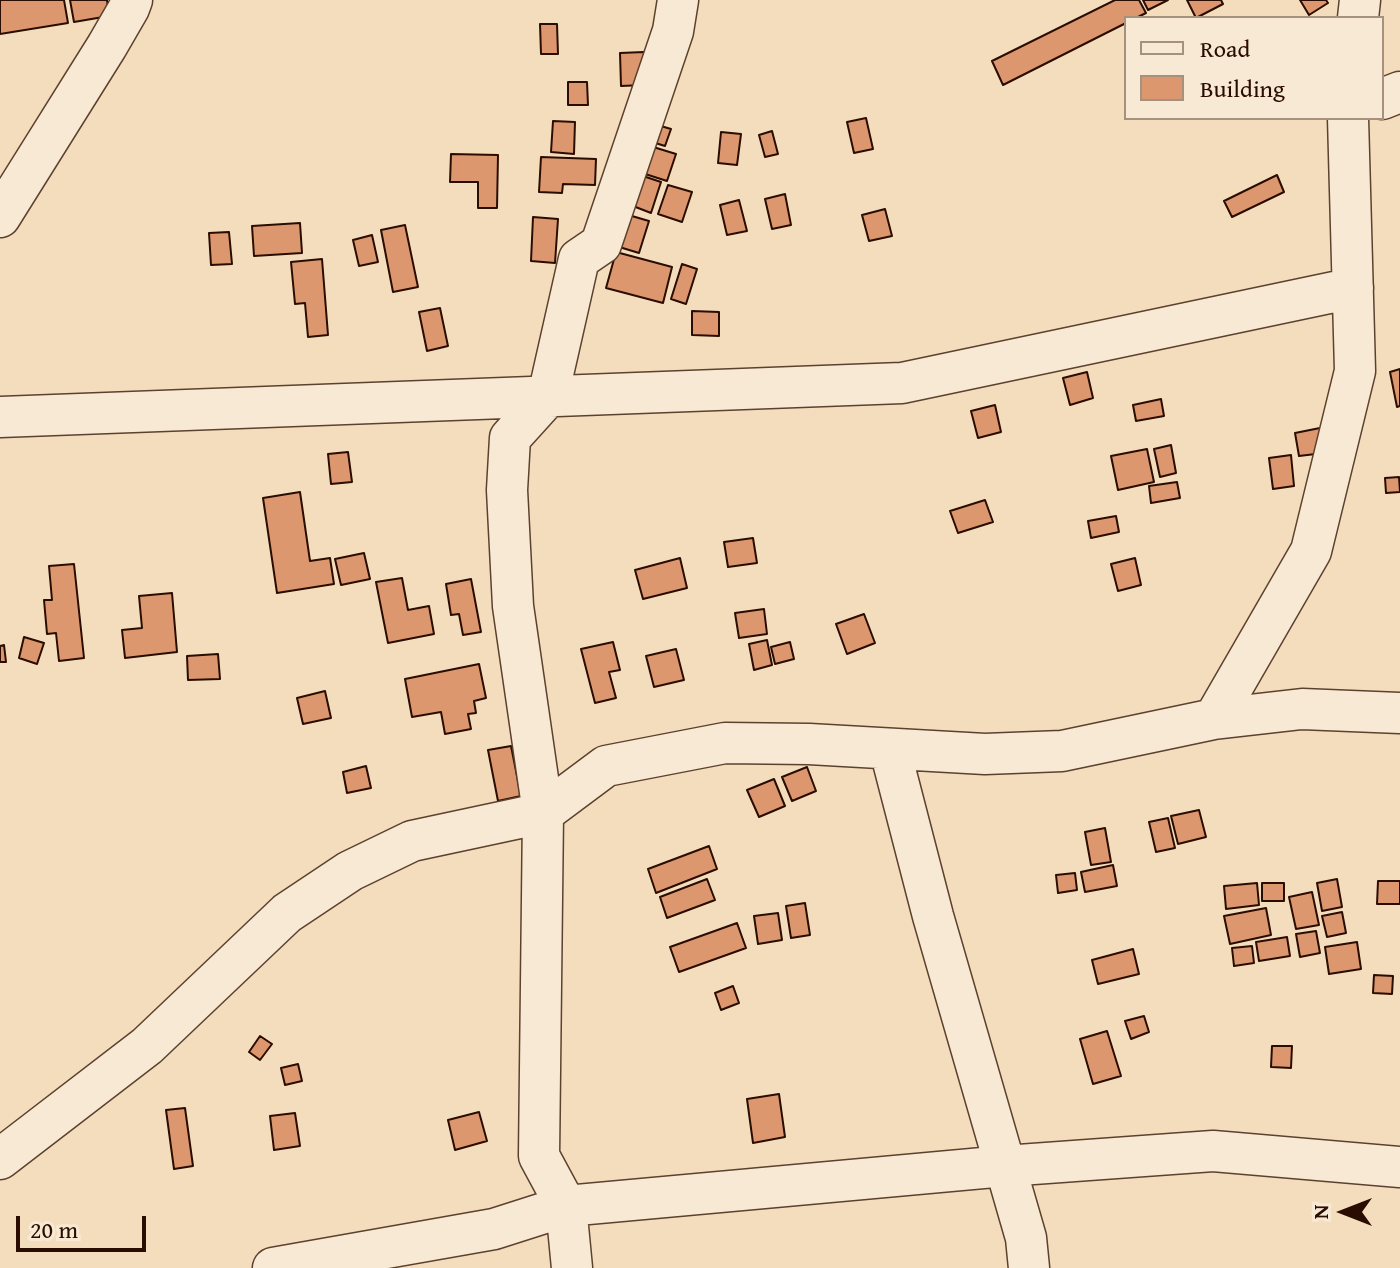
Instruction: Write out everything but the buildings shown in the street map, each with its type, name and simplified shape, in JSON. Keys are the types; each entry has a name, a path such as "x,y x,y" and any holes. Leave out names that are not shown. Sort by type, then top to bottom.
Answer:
{"street":[{"path":"0,217 107,46 132,0"},
{"path":"572,1268 566,1206 539,1156 543,813 513,606 507,490 510,438 548,396 579,259 601,244 673,31 678,0"},
{"path":"1214,719 1311,551 1355,371 1348,120"},
{"path":"0,417 902,383 1353,288"},
{"path":"0,1159 147,1046 287,913 350,871 412,841 543,813 606,766 725,743 809,744 985,754 1062,751 1214,719 1302,709 1400,713"},
{"path":"890,750 937,931 1026,1238 1029,1268"},
{"path":"273,1268 494,1229 566,1206 1005,1166 1213,1151 1400,1167"}]}
